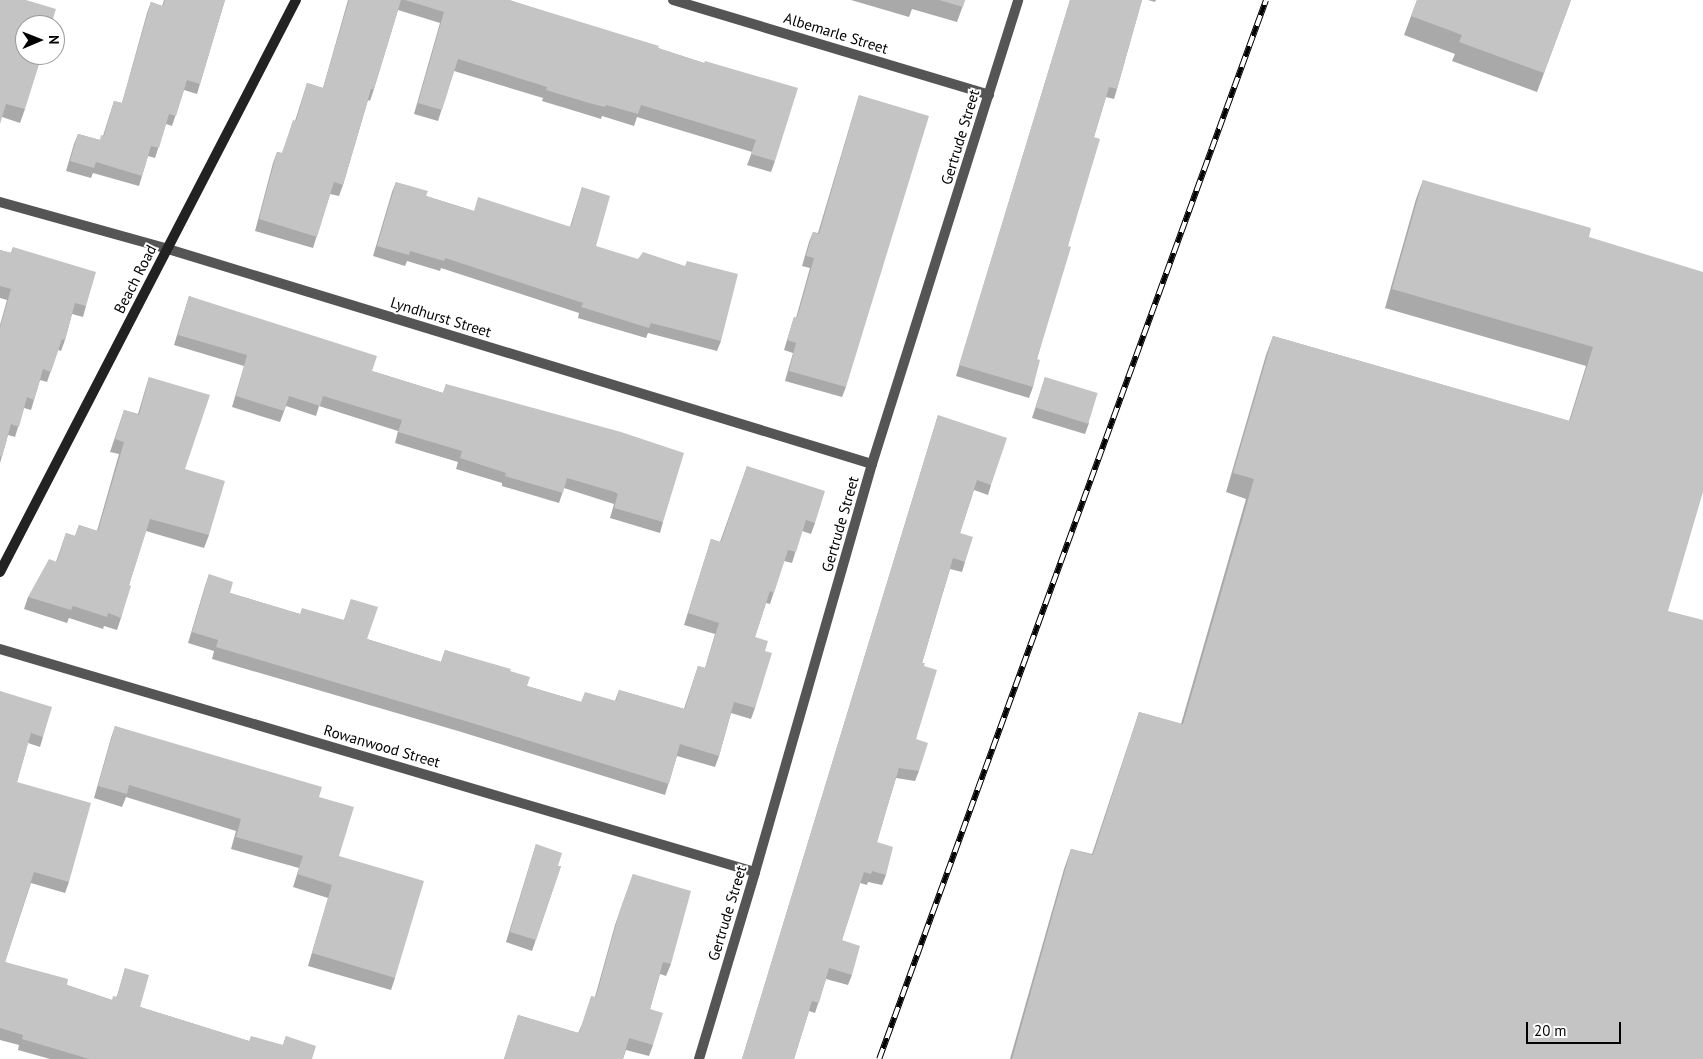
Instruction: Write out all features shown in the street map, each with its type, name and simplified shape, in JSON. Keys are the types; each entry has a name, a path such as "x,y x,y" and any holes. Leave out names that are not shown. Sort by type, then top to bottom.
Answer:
{"street":[{"name":"Beach Road","path":"0,572 296,0"},
{"name":"Albemarle Street","path":"673,0 989,94"},
{"name":"Gertrude Street","path":"699,1059 756,872 872,464 1018,0"},
{"name":"Lyndhurst Street","path":"0,202 168,249 872,464"},
{"name":"Rowanwood Street","path":"0,649 756,872"}],"building":[{"path":"0,0 26,0 56,9 54,15 15,15 15,65 39,65 25,109 6,104 0,124"},
{"path":"165,0 225,0 200,84 187,80 176,116 169,114 159,148 151,146 142,176 96,162 94,168 70,161 78,134 100,140 101,135 104,136 114,101 122,103 151,2 163,6"},
{"path":"349,0 401,0 374,89 371,89 343,185 334,182 317,237 259,219 277,152 282,153 293,120 296,121 307,83 323,88"},
{"path":"405,0 509,0 659,46 658,48 704,63 705,61 798,88 775,161 751,154 756,140 641,105 638,114 606,105 605,107 589,103 546,90 547,87 458,59 442,110 418,103 444,12"},
{"path":"939,0 965,0 963,7"},
{"path":"1070,0 1142,0 1117,89 1109,87 1094,137 1100,139 1068,246 1071,247 1037,359 1040,360 1033,387 959,365"},
{"path":"1417,0 1571,0 1544,73 1459,42 1462,35 1411,16"},
{"path":"859,95 929,116 846,387 789,371 796,343 787,340 794,317 797,318 814,258 806,256 813,232 819,234"},
{"path":"1423,180 1591,228 1589,237 1703,272 1703,492 1668,611 1703,620 1703,1059 1012,1059 1071,849 1093,855 1139,712 1183,724 1254,479 1233,473 1273,336 1570,421 1593,347 1392,289"},
{"path":"396,182 428,191 426,196 474,211 478,197 571,227 582,187 610,196 596,246 638,259 643,252 685,266 687,261 738,274 721,341 651,323 649,328 581,307 583,303 445,258 444,261 410,251 409,255 377,246"},
{"path":"13,247 96,272 86,306 75,303 65,340 62,339 51,372 43,369 34,400 27,397 19,427 11,424 2,457 0,456 0,328 11,289 0,286 0,250 12,253"},
{"path":"189,296 377,356 372,371 443,393 446,384 621,432 684,453 663,522 614,508 618,493 567,478 563,493 505,476 506,473 460,458 462,451 398,432 402,420 323,396 320,406 289,396 284,411 236,396 247,355 178,335"},
{"path":"149,377 210,395 185,469 225,481 209,535 150,519 129,585 131,586 121,618 108,613 107,617 73,606 71,610 28,597 49,559 57,562 66,533 75,536 79,525 98,531 124,442 115,439 124,410 139,415"},
{"path":"1045,377 1098,393 1088,424 1036,408"},
{"path":"938,415 1007,438 991,485 977,480 960,533 973,537 965,562 953,558 922,663 925,663 924,666 937,670 916,739 928,743 919,771 899,768 877,842 893,847 886,875 872,871 871,874 864,872 842,940 860,946 852,975 829,968 819,1003 812,1001 794,1059 742,1059"},
{"path":"747,466 825,491 815,523 806,520 796,552 788,550 774,593 770,591 755,637 768,641 765,651 772,653 755,708 734,702 719,756 680,744 669,784 216,647 218,640 192,632 209,574 233,582 230,593 300,614 302,608 344,620 351,599 378,607 367,639 441,662 445,650 511,669 510,671 530,677 527,686 581,702 585,692 616,701 619,690 685,709 698,666 705,668 719,623 688,613 711,539 721,542"},
{"path":"0,691 52,707 43,737 31,733 17,782 91,803 69,882 34,872 5,962 68,979 67,985 112,1000 113,996 117,997 125,968 149,975 140,1007 249,1041 251,1036 283,1045 286,1036 316,1046 312,1059 89,1059 22,1039 23,1035 0,1028"},
{"path":"115,726 322,787 319,797 354,807 339,856 424,881 395,978 312,953 332,885 297,874 303,856 236,837 241,819 129,785 127,794 98,786"},
{"path":"536,844 562,853 558,866 561,866 536,940 510,932"},
{"path":"633,874 691,891 671,964 663,962 650,1009 663,1013 653,1045 629,1038 623,1059 504,1059 518,1015 579,1033 591,996 596,997 619,913"}],"railway":[{"path":"879,1059 1266,0"}]}
